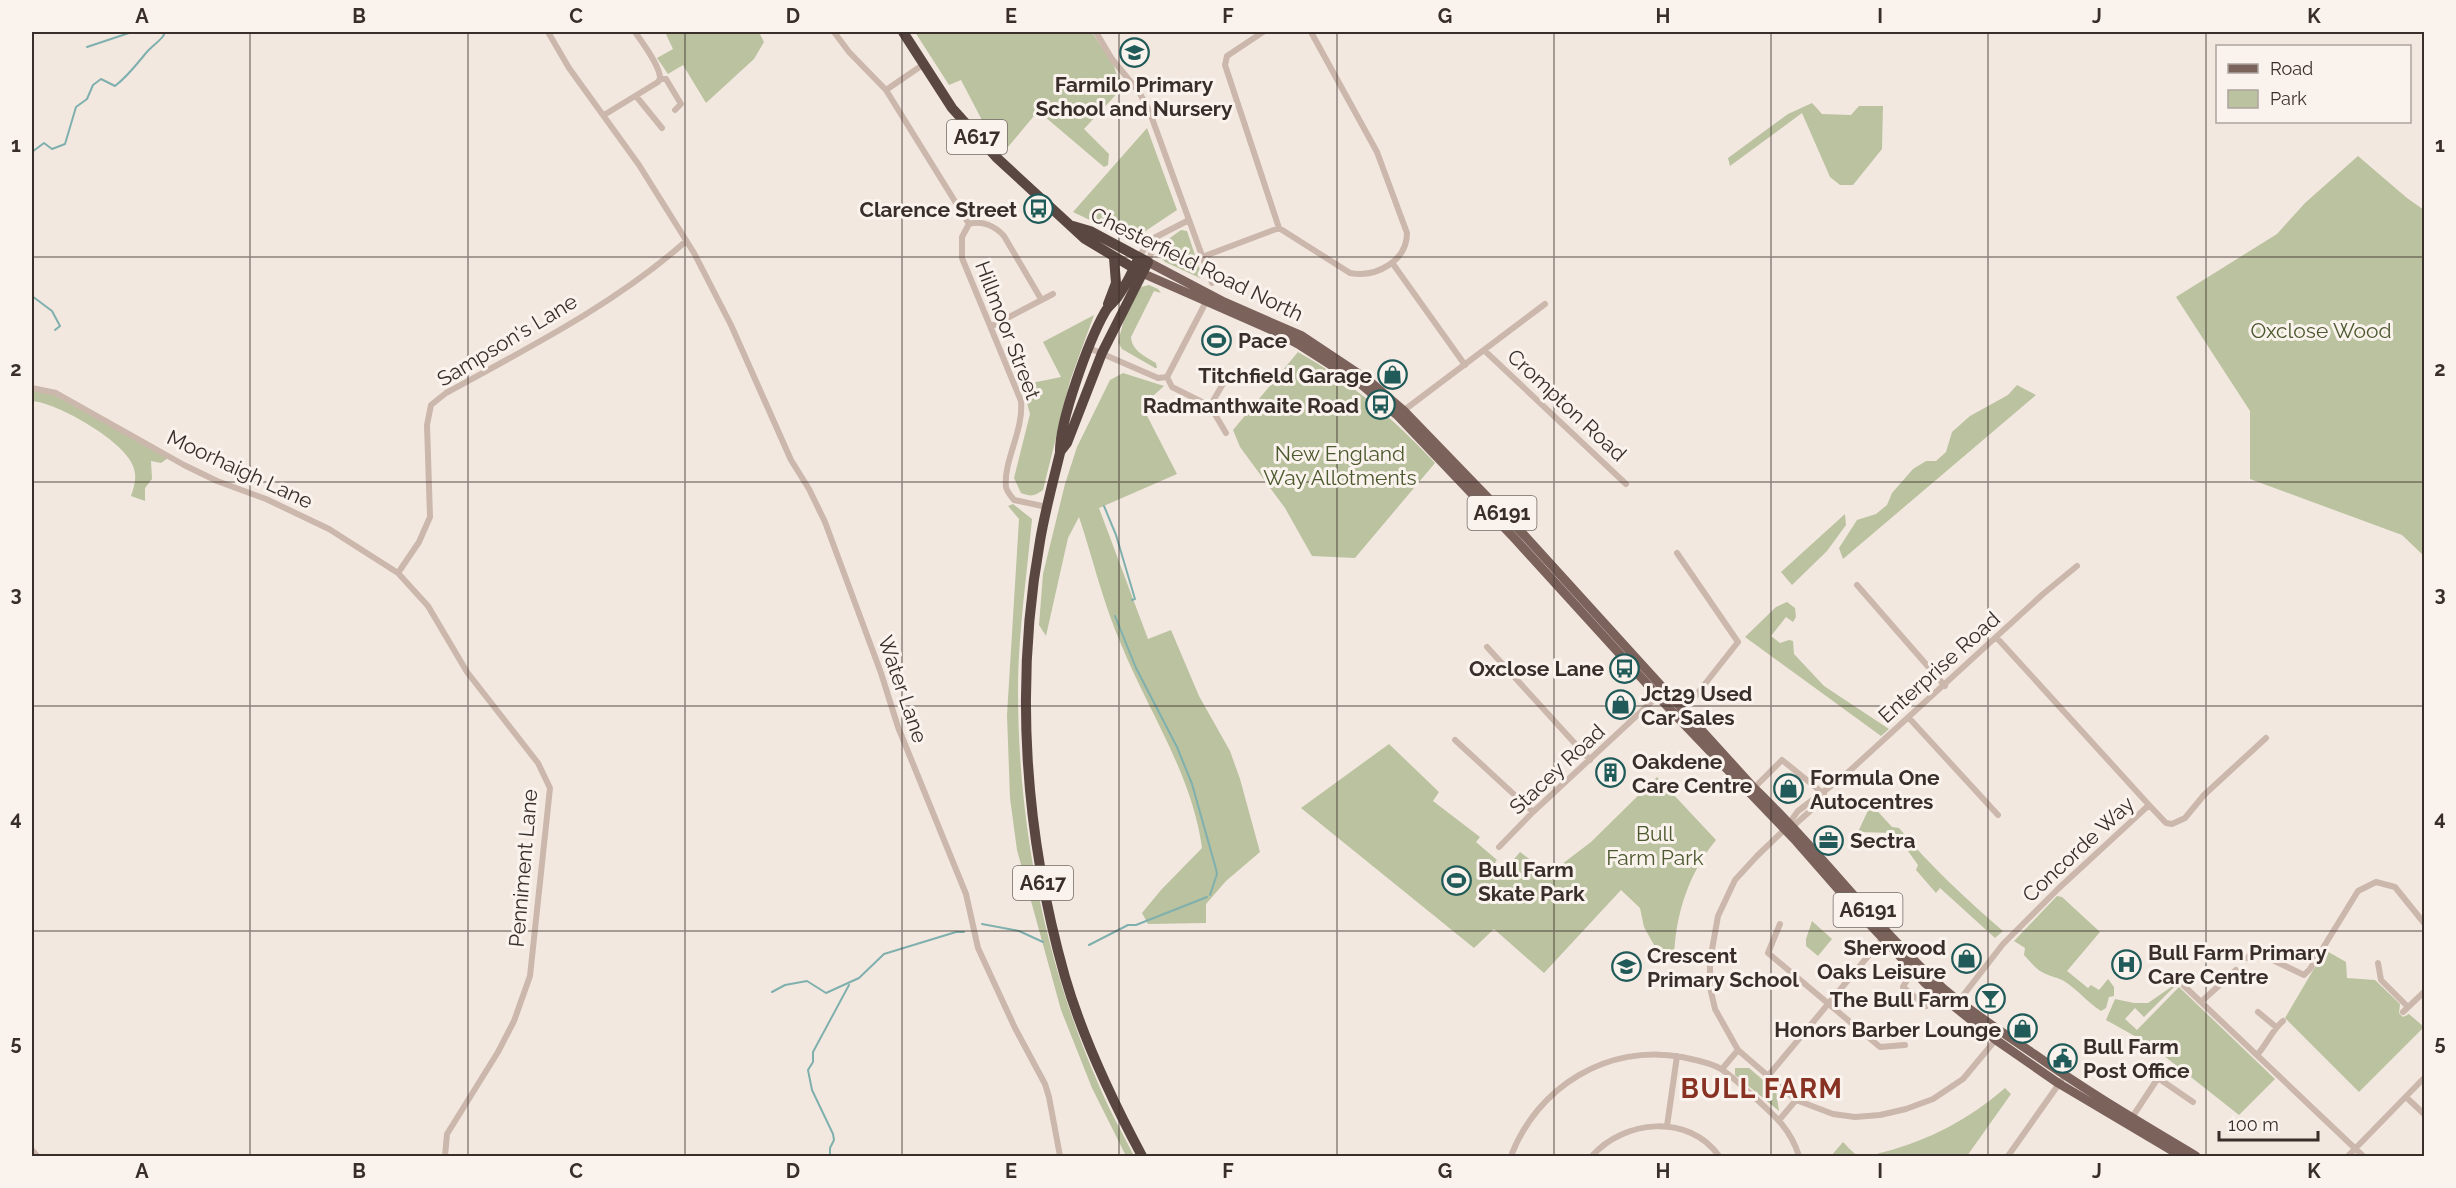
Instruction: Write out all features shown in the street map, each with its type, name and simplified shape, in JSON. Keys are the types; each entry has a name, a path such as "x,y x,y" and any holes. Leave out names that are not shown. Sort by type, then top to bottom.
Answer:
{"highway":[{"name":"A617","path":"903,32 952,108 976,136 1037,197 1070,226"},
{"name":"Chesterfield Road North","path":"1070,226 1113,258 1138,271"},
{"name":"Chesterfield Road North","path":"1070,226 1090,231 1143,259"},
{"name":"A617","path":"1113,258 1116,283 1089,348 1060,440 1060,453 1040,542 1029,636 1025,720 1030,796 1041,872 1066,979 1112,1097 1142,1156"},
{"name":"A617","path":"1060,453 1143,259"},
{"name":"A617","path":"1106,309 1138,271"}],"main road":[{"name":"Chesterfield Road North","path":"1143,259 1208,298"},
{"name":"Chesterfield Road North","path":"1138,271 1302,336 1368,380 1480,496 1681,715 1789,826"},
{"name":"Chesterfield Road North","path":"1681,715 1789,826 1834,882 1957,1004 2062,1080 2130,1121 2196,1156"},
{"name":"Chesterfield Road North","path":"1885,935 1912,971 1939,996 1957,1004"},
{"name":"Chesterfield Road North","path":"2130,1121 2181,1156"}],"street":[{"name":"Water Lane","path":"548,32 569,68 639,165 685,243 694,253 731,325 791,460 809,489 825,522 905,745 966,894 978,948 1015,1028 1045,1084 1060,1156"},
{"path":"635,32 657,67 660,79"},
{"path":"834,32 849,52 886,90 969,224 975,222 997,228 1041,299"},
{"path":"1096,32 1125,77 1139,92 1149,110 1212,283"},
{"path":"1263,32 1227,56 1225,65 1279,228 1350,273 1361,274 1385,268 1393,264 1403,248 1407,233 1377,152 1311,32"},
{"path":"886,90 924,64"},
{"path":"604,115 660,79 666,79 681,104 675,110"},
{"path":"636,96 662,128"},
{"path":"1143,259 1157,238 1167,230 1189,220"},
{"name":"Hillmoor Street","path":"969,224 964,230 962,258 992,326 1021,401 1023,413 1007,476 1006,489 1014,500 1047,507"},
{"path":"1202,257 1279,228"},
{"path":"1143,259 1150,240 1157,238"},
{"name":"Sampson's Lane","path":"398,573 419,542 430,517 427,436 431,405 446,393 585,313 685,243"},
{"path":"1393,264 1466,365"},
{"path":"992,326 1053,294"},
{"path":"1167,377 1208,298"},
{"path":"1400,413 1545,304"},
{"path":"1089,348 1158,378 1167,377"},
{"name":"Crompton Road","path":"1485,351 1626,484"},
{"path":"1167,377 1172,387 1210,406 1226,433"},
{"path":"1210,406 1227,377"},
{"name":"Moorhaigh Lane","path":"32,388 56,393 184,465 217,481 266,499 329,529 398,573"},
{"path":"1677,553 1738,642 1681,715"},
{"name":"Enterprise Road","path":"1738,1050 1716,1009 1710,987 1710,961 1718,916 1735,880 1789,826 1798,811 1824,794 1945,686 2043,594 2077,566"},
{"name":"Penniment Lane","path":"398,573 428,606 467,672 538,763 550,788 530,976 514,1021 498,1052 447,1134 445,1156"},
{"path":"1857,585 1945,686"},
{"name":"Concorde Way","path":"1957,1004 2003,944 2059,888 2149,805 1997,638"},
{"path":"1487,647 1590,760"},
{"name":"Stacey Road","path":"1499,847 1533,812 1661,693"},
{"path":"1909,718 1998,815"},
{"path":"2149,805 2166,823 2179,822 2190,813 2204,795 2266,738"},
{"path":"1455,740 1533,812"},
{"path":"1754,788 1782,760 1824,794"},
{"path":"2247,958 2254,951 2293,972 2304,975 2353,898 2367,885 2376,882 2395,887 2424,924"},
{"path":"1780,924 1768,953 1880,1047 1905,1045"},
{"path":"1768,1076 1885,935"},
{"path":"2378,963 2381,980 2406,1009 2424,992"},
{"path":"2201,1002 2236,970"},
{"path":"1912,971 1903,987 1926,1006 1939,996"},
{"path":"2181,983 2363,1156"},
{"path":"2258,1012 2276,1027"},
{"path":"2257,1055 2268,1044 2276,1027 2283,1021"},
{"path":"1722,1069 1738,1050 1796,1100 1833,1114 1855,1117 1880,1115 1933,1099 1963,1079 1999,1036"},
{"path":"1511,1156 1526,1124 1541,1105 1573,1078 1605,1063 1626,1057 1657,1054 1699,1060 1722,1069 1780,1119 1796,1146 1799,1156"},
{"path":"1667,1126 1677,1056"},
{"path":"2146,1069 2193,1102"},
{"path":"2130,1121 2158,1078"},
{"path":"2348,1156 2424,1078"},
{"path":"2008,1156 2062,1080"},
{"path":"2406,1097 2424,1114"},
{"path":"1780,1119 1796,1100"},
{"path":"1592,1156 1604,1145 1627,1131 1643,1127 1667,1126 1690,1133 1719,1156"},
{"path":"32,1150 37,1156"}],"green space":[{"path":"665,32 759,32 764,42 754,59 706,103 683,65 668,74 657,58 673,49"},
{"path":"915,32 1092,32 1125,85 1084,129 1109,154 1108,165 1104,167 1038,111 1008,147 984,124 961,80 949,85"},
{"path":"1812,103 1822,114 1851,115 1859,106 1883,106 1882,149 1853,185 1840,185 1830,177 1802,113 1730,166 1728,158 1788,114"},
{"path":"1147,128 1177,210 1132,240 1073,212"},
{"name":"Oxclose Wood","path":"2358,156 2424,210 2424,556 2402,535 2250,479 2250,411 2176,297 2277,234 2305,203"},
{"path":"1181,230 1187,231 1202,276 1200,278 1165,262 1158,255 1160,245"},
{"path":"1149,285 1161,293 1154,291 1131,337 1136,350 1156,363 1157,368 1122,349 1118,342 1125,316 1141,287"},
{"path":"1094,315 1070,381 1043,490 1033,495 1021,493 1014,478 1030,414 1022,385 1061,377 1043,342"},
{"name":"New England Way Allotments","path":"1298,352 1371,402 1435,463 1355,558 1312,556 1285,508 1240,447 1233,430"},
{"path":"1123,373 1164,386 1142,406 1177,474 1099,508 1148,639 1171,630 1199,696 1230,751 1260,852 1226,881 1206,904 1206,923 1148,924 1142,913 1202,848 1189,795 1115,628 1103,597 1079,517 1068,538 1046,636 1039,625 1043,574 1065,484 1077,447 1110,380"},
{"path":"2017,385 2036,395 1843,559 1839,548 1857,520 1876,514 1887,505 1892,493 1913,469 1926,461 1936,461 1946,452 1952,432 1970,416 2008,395"},
{"path":"32,390 54,395 168,458 161,463 151,461 152,479 145,488 145,501 131,496 135,472 129,459 119,448 106,436 74,416 43,403 32,401"},
{"path":"1013,504 1032,519 1018,682 1022,785 1037,887 1048,937 1079,1035 1106,1102 1134,1156 1126,1156 1092,1088 1061,1010 1017,850 1010,798 1007,715 1019,519 1008,506"},
{"path":"1845,514 1846,525 1827,551 1792,585 1781,572"},
{"path":"1787,602 1795,608 1796,617 1793,622 1786,617 1771,636 1780,643 1793,641 1794,654 1824,686 1889,729 1881,736 1745,637 1776,607"},
{"name":"Bull Farm Park","path":"1389,744 1439,792 1433,801 1480,837 1476,842 1505,870 1520,852 1549,874 1591,842 1657,777 1716,840 1698,867 1685,896 1677,927 1674,959 1665,959 1651,948 1654,945 1644,927 1640,908 1621,890 1544,973 1494,929 1474,948 1301,808"},
{"path":"1871,804 1892,827 1899,828 1949,882 2003,931 1995,938 1940,888 1936,893 1916,870 1918,865 1895,833 1858,832"},
{"path":"2057,896 2062,897 2100,932 2067,971 2088,988 2091,985 2099,990 2108,979 2114,987 2114,996 2109,997 2106,1008 2101,1011 2064,981 2043,973 2024,955 2025,948 2014,941"},
{"path":"1812,921 1832,939 1818,956 1806,946"},
{"path":"2325,950 2346,962 2347,978 2375,980 2400,1004 2399,1013 2403,1017 2409,1014 2424,1027 2359,1092 2285,1018"},
{"path":"2176,985 2144,1017 2135,1008 2125,1019 2137,1030 2179,987 2275,1079 2239,1115 2149,1044 2106,1020 2115,999 2148,1003"},
{"path":"1735,1068 1749,1068 1776,1091 1779,1111 1735,1075"},
{"path":"2005,1088 2011,1094 1967,1156 1865,1156 1901,1147 1933,1135 1963,1119"},
{"path":"1843,1142 1855,1154 1862,1156 1831,1156"}],"waterway":[{"path":"87,47 132,32"},
{"path":"32,152 44,143 52,149 65,144 76,107 87,99 93,85 101,79 115,86 164,35 163,32"},
{"path":"32,296 52,311 60,326 55,330"},
{"path":"1104,506 1116,535 1135,599 1132,600"},
{"path":"1115,616 1136,668 1177,747 1192,784 1217,874 1210,895"},
{"path":"1089,945 1128,925 1136,925 1207,897"},
{"path":"982,924 1019,931 1043,942"},
{"path":"772,992 785,985 807,981 826,993 859,978 884,954 956,932 964,932"},
{"path":"830,1156 830,1148 834,1140 833,1134 812,1090 808,1070 813,1062 813,1052 849,985"}],"place":[{"name":"Farmilo Primary School and Nursery","path":"1134,53"},
{"name":"Clarence Street","path":"1038,209"},
{"name":"Pace","path":"1217,340"},
{"name":"Titchfield Garage","path":"1393,375"},
{"name":"Radmanthwaite Road","path":"1380,405"},
{"name":"Oxclose Lane","path":"1625,668"},
{"name":"Jct29 Used Car Sales","path":"1620,705"},
{"name":"Oakdene Care Centre","path":"1611,773"},
{"name":"Formula One Autocentres","path":"1789,789"},
{"name":"Sectra","path":"1829,840"},
{"name":"Bull Farm Skate Park","path":"1457,881"},
{"name":"Sherwood Oaks Leisure","path":"1967,959"},
{"name":"Bull Farm Primary Care Centre","path":"2127,964"},
{"name":"Crescent Primary School","path":"1626,967"},
{"name":"The Bull Farm","path":"1990,999"},
{"name":"Honors Barber Lounge","path":"2022,1029"},
{"name":"Bull Farm Post Office","path":"2062,1058"}],"district":[{"name":"BULL FARM","path":"1762,1088"}]}
